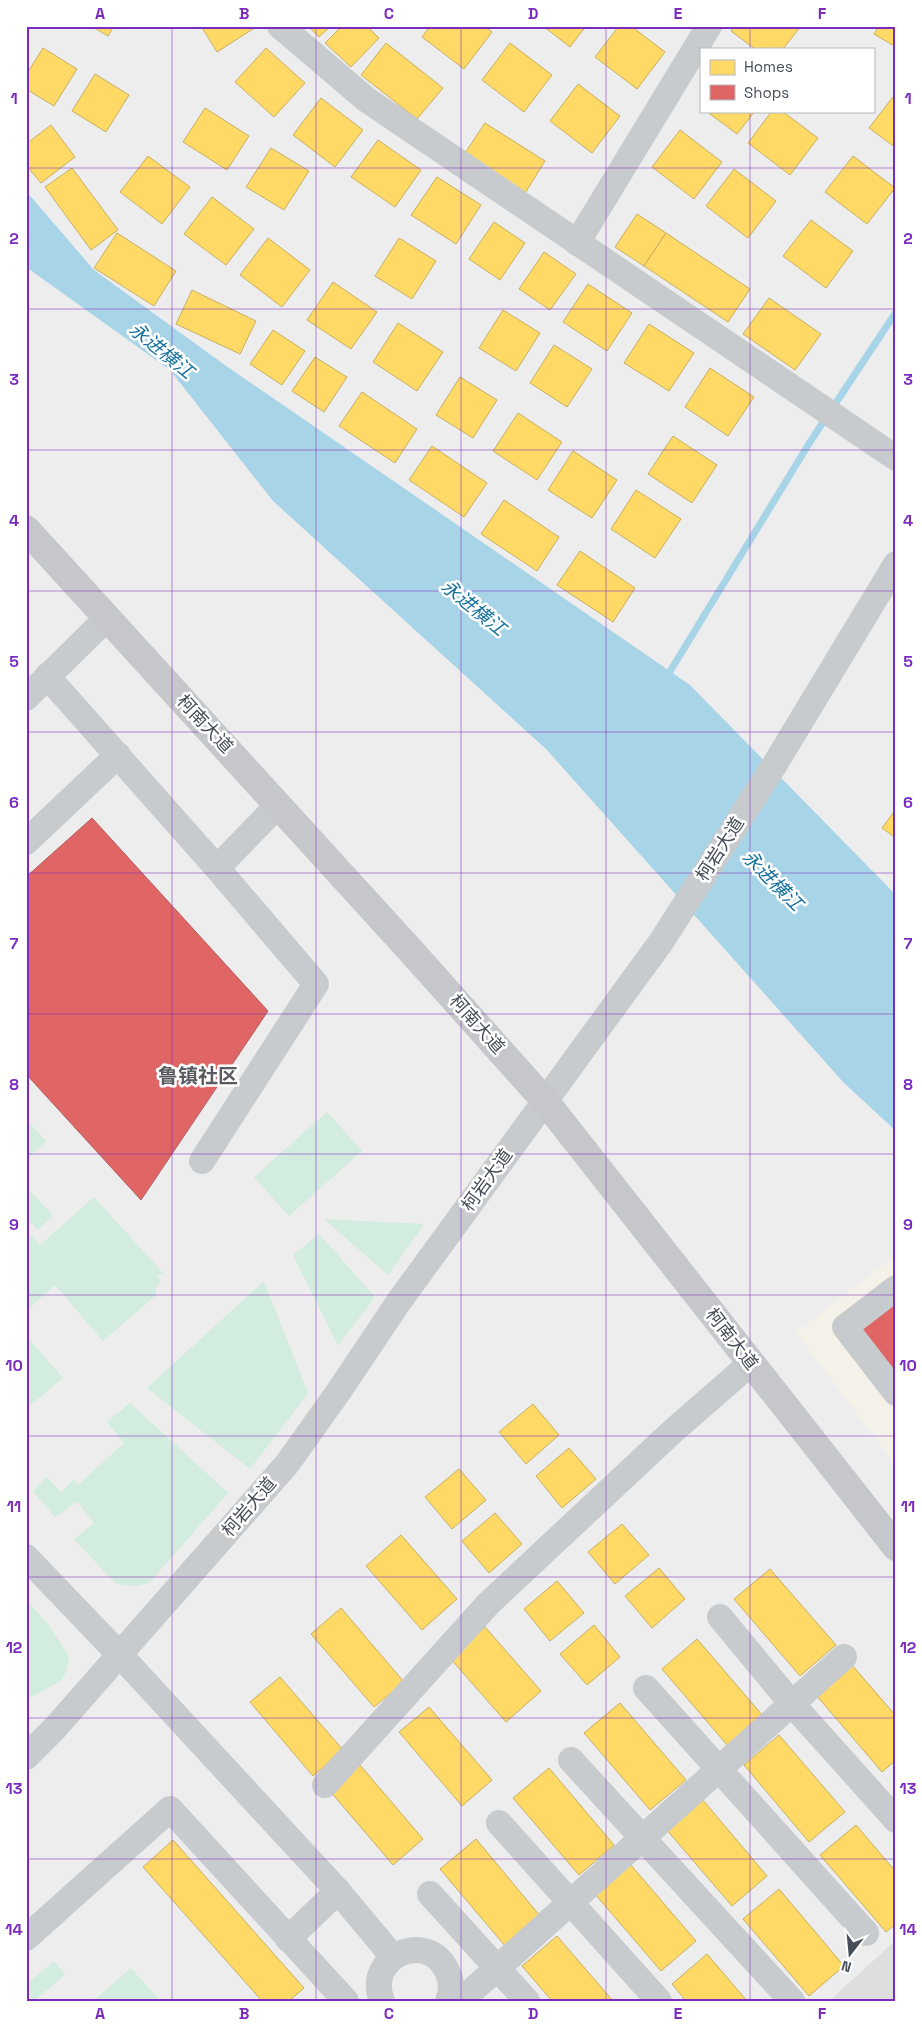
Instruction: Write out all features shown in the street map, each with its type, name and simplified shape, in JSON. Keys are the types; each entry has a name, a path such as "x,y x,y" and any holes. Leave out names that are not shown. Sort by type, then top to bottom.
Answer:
{"main road":[{"name":"柯南大道","path":"26,529 545,1101 896,1547"}],"street":[{"path":"280,26 367,100 896,458"},
{"path":"577,243 709,26"},
{"name":"柯岩大道","path":"26,1757 120,1654 287,1464 400,1300 661,942 775,764 896,564"},
{"path":"26,698 107,618"},
{"path":"48,676 316,984 202,1161"},
{"path":"26,842 118,755"},
{"path":"217,868 278,805"},
{"path":"896,1288 845,1327 896,1393"},
{"path":"325,1785 488,1604 673,1430 751,1363"},
{"path":"26,1557 120,1654 338,1891 393,1957"},
{"path":"720,1617 792,1704 896,1820"},
{"path":"382,2001 379,1993 381,1973 393,1957 403,1952 414,1950 426,1951 445,1965 450,1976 451,1987 448,2000 465,1997 844,1657"},
{"path":"646,1688 866,1934"},
{"path":"571,1760 792,2001"},
{"path":"26,1938 170,1809 346,2001"},
{"path":"499,1823 659,2001"},
{"path":"288,1939 338,1891"},
{"path":"430,1894 527,2001"}],"shaded area":[{"path":"896,1255 896,1465 796,1333"},
{"path":"896,1940 896,2001 829,2001"}],"green space":[{"path":"327,1112 362,1151 289,1216 254,1177"},
{"path":"26,1119 46,1141 26,1160"},
{"path":"26,1186 53,1216 38,1230 26,1217"},
{"path":"94,1197 163,1273 157,1276 161,1282 156,1287 156,1295 103,1341 55,1285 26,1311 26,1231 40,1245"},
{"path":"324,1219 424,1224 388,1275"},
{"path":"319,1234 375,1297 338,1346 293,1255"},
{"path":"264,1281 308,1393 250,1469 147,1388"},
{"path":"26,1336 63,1378 26,1409"},
{"path":"130,1403 228,1493 150,1582 138,1586 116,1584 74,1539 94,1523 78,1502 55,1517 33,1491 47,1477 61,1493 73,1480 78,1485 124,1443 107,1422"},
{"path":"26,1600 48,1624 69,1656 67,1669 62,1680 26,1700"},
{"path":"54,1961 65,1975 34,2001 26,1992 26,1985"},
{"path":"131,1968 160,2001 93,2001"}],"water":[{"name":"永进横江","path":"26,191 94,270 222,363 690,685 896,895 896,1131 844,1083 546,749 273,501 170,370 26,267"}],"building: Homes":[{"path":"91,26 114,26 108,36"},
{"path":"201,26 255,26 256,27 217,52"},
{"path":"308,26 331,26 319,37"},
{"path":"342,26 367,26 379,38 351,67 325,43"},
{"path":"430,26 484,26 492,32 464,69 422,37"},
{"path":"543,26 586,26 570,47"},
{"path":"619,26 631,26 665,52 637,89 595,57"},
{"path":"735,26 801,26 784,48 754,48 731,31"},
{"path":"879,26 896,26 896,47 874,34"},
{"path":"386,43 443,88 417,119 361,75"},
{"path":"510,43 552,75 524,112 482,80"},
{"path":"43,48 77,69 54,106 26,89 26,75"},
{"path":"266,48 305,83 274,117 235,82"},
{"path":"95,74 129,95 106,132 72,111"},
{"path":"578,84 620,116 592,153 550,121"},
{"path":"896,93 896,148 869,128"},
{"path":"321,98 363,130 335,167 293,135"},
{"path":"205,108 249,136 227,170 183,142"},
{"path":"707,112 754,112 737,134"},
{"path":"771,112 783,112 818,138 790,175 748,143"},
{"path":"485,123 545,161 524,195 463,156"},
{"path":"51,125 75,157 41,183 26,165 26,144"},
{"path":"680,130 722,162 694,199 652,167"},
{"path":"378,140 421,170 395,207 351,177"},
{"path":"271,148 309,171 284,210 246,187"},
{"path":"148,156 190,187 162,224 120,192"},
{"path":"853,156 895,188 867,224 825,192"},
{"path":"72,168 118,230 91,250 45,187"},
{"path":"734,169 776,201 748,238 706,206"},
{"path":"437,177 481,205 456,244 411,215"},
{"path":"212,197 254,229 226,265 184,234"},
{"path":"637,214 666,233 644,266 615,247"},
{"path":"811,220 853,251 826,288 783,256"},
{"path":"494,222 525,243 500,280 469,259"},
{"path":"117,233 176,271 154,306 94,268"},
{"path":"666,233 750,289 728,322 644,266"},
{"path":"268,238 310,270 282,307 240,275"},
{"path":"399,238 436,261 412,299 375,276"},
{"path":"544,252 576,274 550,310 519,289"},
{"path":"333,282 377,312 351,349 307,320"},
{"path":"588,284 632,313 607,351 563,322"},
{"path":"192,290 256,321 240,354 176,324"},
{"path":"769,298 821,334 795,370 743,334"},
{"path":"503,310 540,333 516,371 479,348"},
{"path":"398,323 443,352 417,391 373,362"},
{"path":"649,324 694,353 669,391 624,363"},
{"path":"273,330 305,351 282,385 250,364"},
{"path":"554,345 592,369 567,407 530,383"},
{"path":"315,357 347,377 324,412 292,391"},
{"path":"710,368 754,397 728,436 685,407"},
{"path":"460,377 497,400 473,438 436,415"},
{"path":"362,392 417,429 395,463 339,426"},
{"path":"518,413 562,442 537,480 493,451"},
{"path":"673,436 717,465 692,503 648,474"},
{"path":"432,446 487,483 464,517 409,480"},
{"path":"573,451 617,480 592,518 548,490"},
{"path":"636,490 681,519 655,558 611,529"},
{"path":"504,500 559,537 537,571 481,534"},
{"path":"580,551 635,588 613,622 557,585"},
{"path":"896,809 896,838 882,828"},
{"path":"533,1404 559,1435 526,1464 499,1432"},
{"path":"569,1448 596,1479 562,1508 536,1476"},
{"path":"459,1469 486,1500 452,1529 425,1497"},
{"path":"495,1513 522,1544 489,1573 462,1541"},
{"path":"622,1524 649,1555 615,1584 588,1552"},
{"path":"401,1535 457,1599 422,1630 366,1566"},
{"path":"659,1568 685,1599 652,1628 625,1596"},
{"path":"770,1569 836,1645 800,1676 734,1599"},
{"path":"557,1581 584,1613 550,1641 524,1609"},
{"path":"341,1608 404,1682 374,1707 311,1634"},
{"path":"594,1625 620,1657 587,1685 560,1654"},
{"path":"485,1627 541,1691 506,1722 450,1658"},
{"path":"697,1639 763,1716 728,1746 662,1669"},
{"path":"852,1665 896,1716 896,1760 882,1772 816,1695"},
{"path":"280,1677 343,1750 313,1776 250,1702"},
{"path":"620,1703 686,1780 650,1810 584,1733"},
{"path":"429,1707 492,1780 462,1806 399,1732"},
{"path":"779,1735 845,1812 809,1842 744,1765"},
{"path":"360,1765 423,1839 393,1865 330,1791"},
{"path":"549,1768 614,1845 579,1875 513,1798"},
{"path":"702,1799 767,1876 732,1906 666,1829"},
{"path":"856,1825 896,1872 896,1924 886,1932 820,1855"},
{"path":"476,1839 541,1917 506,1947 440,1869"},
{"path":"173,1840 304,1988 289,2001 262,2001 143,1867"},
{"path":"630,1864 696,1941 661,1971 595,1894"},
{"path":"779,1889 844,1966 809,1996 743,1919"},
{"path":"557,1936 613,2001 552,2001 522,1966"},
{"path":"707,1954 747,2001 686,2001 672,1984"}],"building: Shops":[{"path":"92,818 268,1011 141,1200 26,1074 26,877"},
{"path":"896,1297 896,1372 858,1325"}],"waterway":[{"path":"666,678 810,442 896,312"}],"district":[{"name":"鲁镇社区","path":"198,1076"}]}
